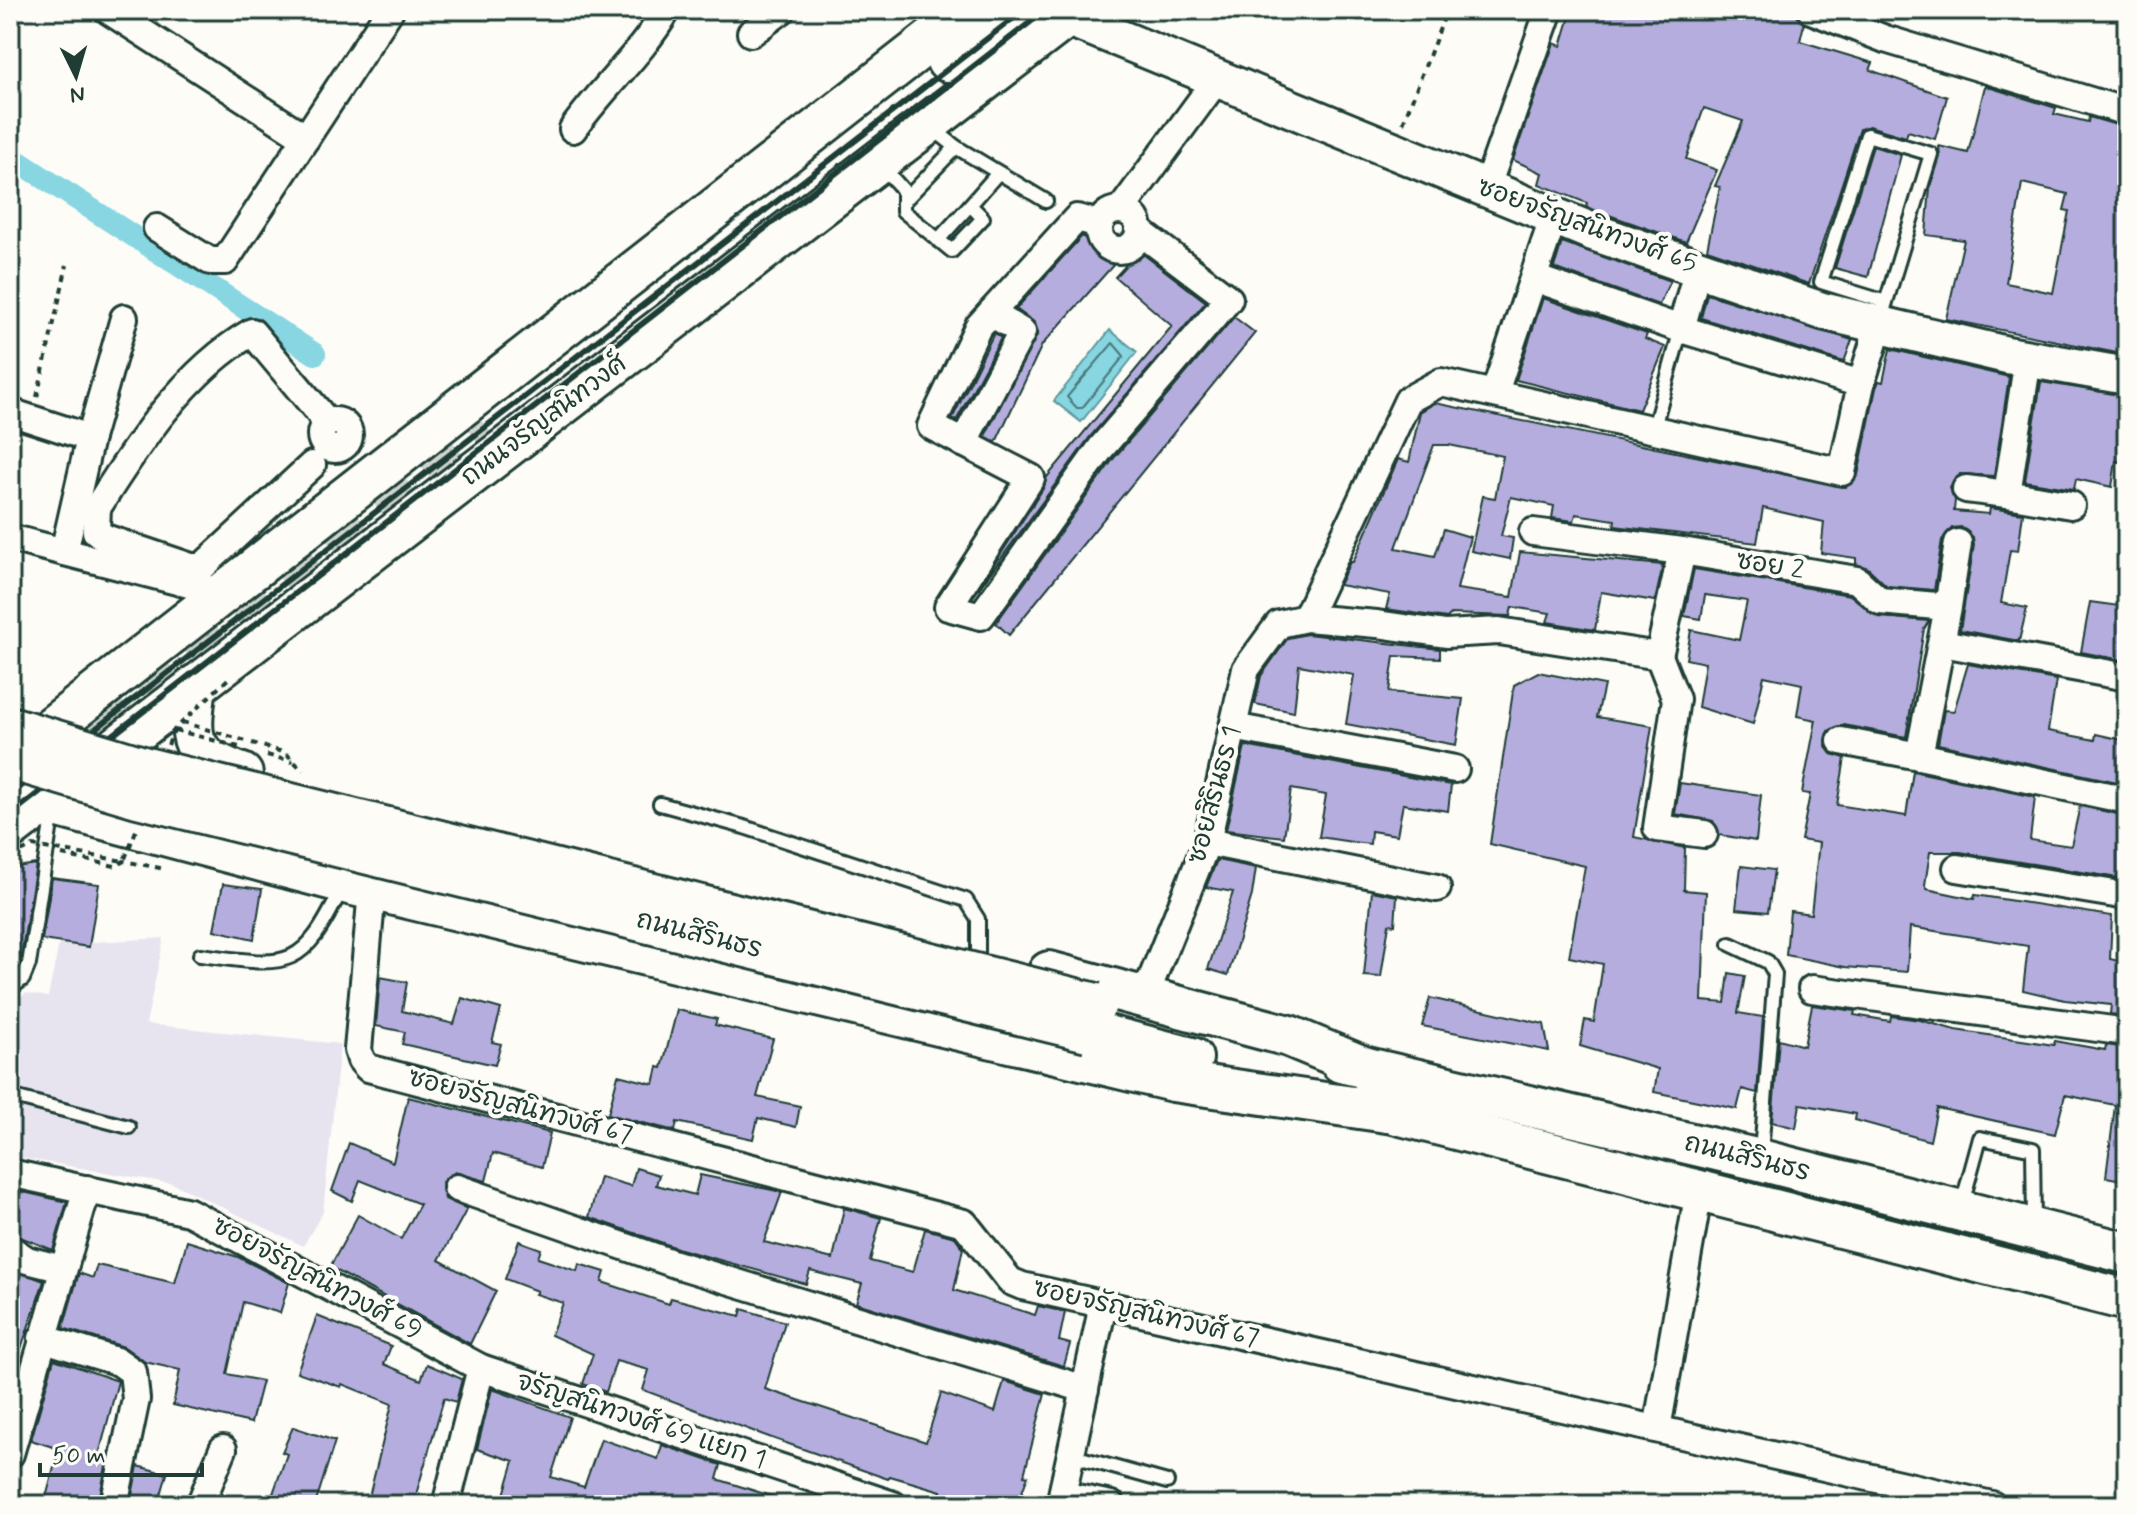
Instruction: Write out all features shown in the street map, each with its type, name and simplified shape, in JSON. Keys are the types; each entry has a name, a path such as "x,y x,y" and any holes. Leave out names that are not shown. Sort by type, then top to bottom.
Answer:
{"main road":[{"path":"10,760 969,10"},
{"name":"ถนนจรัญสนิทวงศ์","path":"1013,10 488,428 1062,12"},
{"name":"ถนนจรัญสนิทวงศ์","path":"10,829 40,813 196,685 880,163 942,136 1062,12"},
{"path":"401,456 389,474 388,485 394,497 416,505 449,493"},
{"path":"196,685 191,724 196,746 210,762 243,754"},
{"name":"ถนนสิรินธร","path":"10,708 123,744 243,754 467,829 1145,996 1289,1036 1366,1068"},
{"name":"ถนนสิรินธร","path":"10,727 161,772 1092,1017 1387,1112 2127,1300"},
{"name":"ถนนสิรินธร","path":"10,760 138,797 1092,1017 1366,1068 1760,1160 2127,1253"},
{"name":"ถนนสิรินธร","path":"40,813 1173,1081 1387,1112"},
{"path":"435,904 417,888 412,877 408,867 412,851 427,840 467,829"}],"street":[{"path":"108,10 306,138"},
{"path":"157,228 210,261 225,261 390,10"},
{"path":"573,129 614,76 649,42 667,10"},
{"path":"751,33 782,10"},
{"path":"1486,189 1549,10"},
{"path":"1811,10 1885,39 2127,112"},
{"name":"ซอยจรัญสนิทวงศ์ 65","path":"1062,12 1391,151 1554,216 1698,268 1817,295 2028,359 2127,376"},
{"path":"1139,231 1129,247 1115,250 1100,238 1110,217 1217,79"},
{"path":"1132,215 1139,231 1229,299 1101,448 981,616 948,607 1031,478 931,426 978,327 1077,218 1110,217 1132,215"},
{"path":"1495,392 1554,216"},
{"path":"1681,329 1698,268"},
{"path":"1534,278 1681,329 1861,384"},
{"path":"963,443 1022,332 991,313"},
{"path":"1659,656 1499,631 1446,634 1306,618 1408,400 1441,382 1842,472 1861,384 1882,314"},
{"path":"64,552 90,438 124,318"},
{"path":"323,445 214,559 202,567 191,567 112,541 100,535 95,527 97,508 180,391 226,347 252,332 323,445 344,500"},
{"path":"2007,494 2028,359"},
{"path":"21,415 90,438"},
{"path":"1966,489 2071,505"},
{"name":"ซอย 2","path":"1533,532 1682,551 1857,580 1880,601 1948,607"},
{"path":"10,538 224,593"},
{"path":"1919,756 1958,543"},
{"path":"1682,551 1659,656 1676,699 1657,828 1704,834"},
{"name":"ซอยสิรินธร 1","path":"1145,996 1207,842 1246,669 1279,624 1306,618"},
{"path":"1942,643 2127,677"},
{"path":"1233,727 1455,769"},
{"path":"1841,741 2127,800"},
{"path":"1207,842 1437,888"},
{"path":"1957,868 2127,896"},
{"name":"ซอยจรัญสนิทวงศ์ 67","path":"358,886 358,1050 368,1068 964,1223 1010,1281 1103,1305 1992,1505"},
{"path":"1812,989 2127,1032"},
{"name":"ซอยจรัญสนิทวงศ์ 69","path":"10,1173 162,1204 212,1221 481,1368"},
{"path":"457,1188 675,1264 1085,1389"},
{"path":"10,1454 87,1189"},
{"path":"1657,1429 1699,1191"},
{"path":"10,1249 27,1260 63,1269"},
{"path":"1103,1305 1061,1500 1111,1505"},
{"path":"42,1338 119,1362 133,1372 136,1399 114,1505"},
{"path":"446,1505 481,1368"},
{"name":"จรัญสนิทวงศ์ 69 แยก 1","path":"481,1368 893,1505"},
{"path":"200,1505 223,1449"}],"lane":[{"path":"1817,295 1867,135 1931,154 1882,314"},
{"path":"970,205 983,218 952,251 903,211 905,200 942,136 1046,201"},
{"path":"880,163 903,190 905,200"},
{"path":"938,240 998,173"},
{"path":"1653,432 1681,329"},
{"path":"660,804 744,827 966,900 978,919 978,955"},
{"path":"10,989 23,979 29,964 40,813"},
{"path":"200,955 277,962 298,955 310,947 358,886"},
{"path":"1730,944 1768,962 1775,974 1760,1160"},
{"path":"10,1096 129,1127"},
{"path":"1960,1211 1979,1139 2033,1149 2034,1230"},
{"path":"1070,1455 1167,1482"}],"path":[{"path":"1391,151 1447,10"},
{"path":"21,415 67,265"},
{"path":"182,722 243,754"},
{"path":"174,730 243,754 286,753 303,771"},
{"path":"40,813 60,854 115,866 124,861 170,870"}],"shaded area":[{"path":"164,938 146,1024 340,1044 323,1212 303,1246 174,1184 10,1156 10,1006 26,993 48,997 59,944"}],"water":[{"path":"1110,330 1137,352 1081,422 1054,401"}],"building":[{"path":"1572,10 1638,10 1653,15 1655,10 1795,10 1804,24 1800,41 1873,63 1870,70 1947,97 1935,139 1908,131 1906,137 1869,126 1860,129 1809,284 1707,249 1720,187 1715,186 1743,121 1704,108 1686,159 1717,170 1686,242 1586,207 1587,203 1539,184 1542,173 1513,160 1554,43 1561,46"},
{"path":"1985,86 2056,108 2054,114 2088,122 2089,117 2127,128 2127,355 1946,319 1964,240 1926,235 1930,188 1940,157 1939,146 1968,153","holes":["2022,183 2068,194 2064,210 2069,211 2053,293 2006,283"]},
{"path":"1873,146 1901,155 1868,277 1835,268"},
{"path":"1082,236 1115,263 1042,345 996,442 985,436 1038,333 1035,323 1016,309"},
{"path":"1562,242 1670,281 1659,305 1554,268"},
{"path":"1139,251 1206,302 1089,438 973,597 1044,487 1047,477 1172,326 1115,277"},
{"path":"1707,294 1852,340 1844,362 1701,318"},
{"path":"1543,298 1647,334 1645,339 1665,347 1639,410 1516,380"},
{"path":"1234,317 1255,333 1009,635 996,623 1114,458"},
{"path":"994,333 1001,338 956,421 952,419"},
{"path":"1890,349 2009,377 1994,476 1960,474 1950,488 1955,500 1954,511 1989,514 1990,508 2023,513 2018,551 2010,550 2001,603 2027,608 2019,641 1960,630 1974,545 1973,537 1961,527 1952,528 1942,540 1934,590 1887,586 1868,568 1856,564 1856,558 1821,553 1824,522 1763,508 1757,543 1614,526 1615,520 1576,514 1574,521 1552,518 1554,506 1511,497 1501,536 1513,538 1510,559 1471,551 1483,496 1495,498 1503,456 1449,445 1434,445 1396,548 1435,556 1444,529 1470,537 1457,589 1512,597 1520,552 1663,565 1655,601 1601,592 1595,630 1547,622 1550,613 1512,607 1510,616 1451,614 1447,618 1386,609 1390,594 1339,585 1350,562 1353,562 1398,459 1409,462 1420,412 1435,403 1846,487 1858,475 1876,388 1879,381 1883,382"},
{"path":"2041,382 2127,396 2127,463 2116,461 2112,487 2076,479 2074,489 2025,481"},
{"path":"1694,569 1850,595 1878,617 1929,621 1924,629 1906,737 1844,725 1828,731 1826,747 1831,754 1845,758 1837,805 1906,816 1913,771 2035,797 2030,840 2071,846 2080,806 2127,816 2124,879 1960,852 1930,852 1925,885 1927,889 1974,899 1975,895 2112,916 2110,959 2127,963 2127,1016 2110,1014 2111,1005 2065,1000 2023,990 2028,946 1910,927 1907,972 1845,967 1786,955 1790,911 1811,914 1819,843 1801,840 1810,794 1802,793 1816,720 1797,716 1802,684 1764,676 1753,724 1698,707 1705,663 1686,659 1691,630 1739,640 1747,601 1705,595 1701,619 1684,616"},
{"path":"2090,602 2127,607 2127,661 2081,652"},
{"path":"1307,634 1440,649 1440,658 1394,656 1389,692 1463,699 1456,745 1346,724 1354,675 1299,665 1294,712 1255,704 1261,676 1288,638"},
{"path":"1968,664 2056,680 2048,731 2095,740 2096,734 2127,741 2127,784 1938,744 1944,710 1954,711"},
{"path":"1538,672 1604,685 1597,717 1652,726 1634,837 1685,848 1684,890 1706,892 1702,1001 1725,1003 1729,973 1745,976 1738,1013 1763,1017 1757,1093 1742,1089 1737,1109 1654,1092 1658,1069 1580,1046 1585,1020 1594,1022 1603,964 1569,957 1585,866 1490,844 1514,685"},
{"path":"1245,746 1451,785 1448,811 1403,804 1397,835 1371,831 1370,844 1352,842 1319,837 1326,795 1291,789 1284,837 1226,830"},
{"path":"1680,783 1761,795 1756,841 1720,835 1713,821 1675,814"},
{"path":"1217,860 1256,868 1252,895 1228,975 1208,969 1233,892 1206,887"},
{"path":"36,864 20,962 17,969 10,968 10,868"},
{"path":"1741,866 1774,870 1768,912 1736,909"},
{"path":"52,878 99,884 89,947 42,940"},
{"path":"223,884 262,889 254,939 214,930"},
{"path":"1372,891 1397,896 1395,925 1389,924 1381,977 1364,976"},
{"path":"380,977 407,982 402,1011 454,1024 462,998 501,1009 492,1042 501,1044 495,1065 402,1044 405,1032 376,1026"},
{"path":"1430,998 1544,1024 1549,1051 1422,1026"},
{"path":"1812,1005 1855,1011 1854,1015 1890,1021 1891,1016 1920,1020 1955,1030 2054,1045 2054,1041 2105,1050 2106,1045 2127,1048 2127,1181 2106,1177 2115,1105 2065,1095 2055,1134 1937,1108 1930,1141 1855,1120 1856,1114 1800,1104 1796,1128 1772,1122 1779,1039 1804,1046"},
{"path":"677,1010 717,1019 715,1025 773,1039 757,1097 800,1106 796,1127 758,1118 753,1139 677,1122 675,1131 608,1114 618,1075 654,1084 658,1067 662,1068"},
{"path":"408,1097 550,1133 542,1167 493,1153 486,1181 455,1172 442,1182 445,1199 467,1209 439,1260 496,1291 470,1344 330,1267 358,1215 401,1239 420,1204 360,1180 352,1201 332,1191 349,1143 393,1162"},
{"path":"636,1168 659,1175 656,1185 695,1195 700,1175 782,1192 764,1242 833,1259 844,1208 881,1218 870,1261 913,1272 925,1229 955,1237 963,1248 954,1290 1035,1315 1038,1306 1065,1312 1059,1341 1070,1344 1064,1366 856,1303 862,1284 810,1271 806,1284 680,1249 589,1217 600,1177 631,1186"},
{"path":"10,1189 67,1202 53,1250 10,1233"},
{"path":"187,1241 238,1257 289,1283 280,1313 243,1302 227,1374 262,1381 251,1423 173,1405 180,1370 145,1362 124,1347 63,1328 79,1273 93,1278 97,1265 175,1283"},
{"path":"519,1241 541,1249 538,1258 577,1271 579,1264 605,1272 602,1282 669,1304 671,1298 740,1316 742,1309 785,1322 765,1389 926,1442 941,1393 995,1412 1004,1381 1045,1394 1024,1475 1028,1476 1017,1505 972,1505 940,1494 941,1491 890,1476 888,1479 769,1437 643,1390 649,1370 616,1361 606,1392 583,1384 593,1354 551,1335 563,1303 505,1279"},
{"path":"10,1268 44,1281 15,1366 10,1365"},
{"path":"317,1316 391,1346 384,1364 421,1380 427,1364 462,1379 456,1402 444,1398 413,1505 367,1505 392,1404 342,1384 341,1387 297,1372"},
{"path":"54,1359 118,1381 99,1455 108,1457 98,1505 44,1505 59,1449 31,1440"},
{"path":"492,1389 570,1417 551,1477 584,1487 601,1439 658,1459 662,1445 721,1465 717,1479 787,1501 786,1505 501,1505 514,1461 477,1449"},
{"path":"293,1427 335,1441 315,1505 269,1505 287,1454 282,1452"},
{"path":"138,1466 167,1474 158,1505 130,1505"}],"waterway":[{"path":"10,156 315,354"}],"tunnel":[{"path":"42,761 482,421"}],"railway":[{"path":"10,795 1024,10"},
{"path":"10,815 1046,10"}]}
